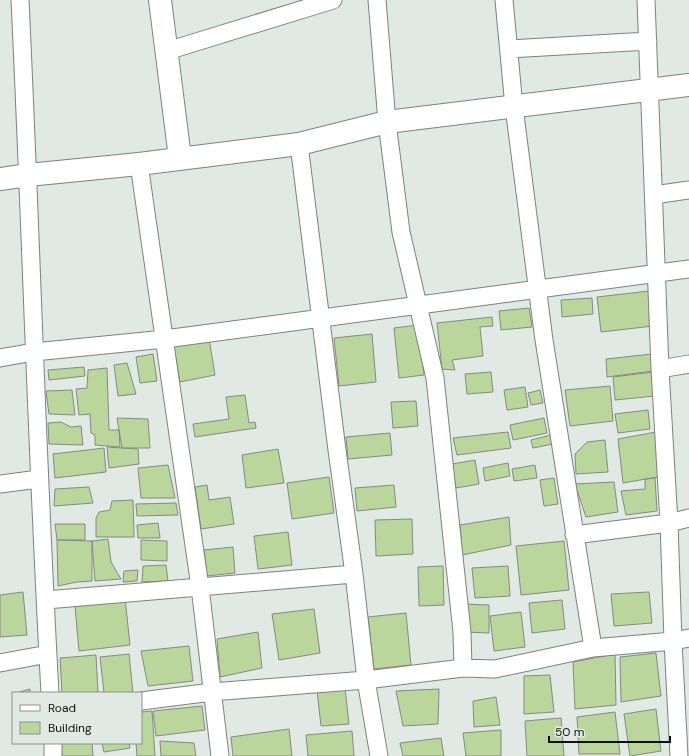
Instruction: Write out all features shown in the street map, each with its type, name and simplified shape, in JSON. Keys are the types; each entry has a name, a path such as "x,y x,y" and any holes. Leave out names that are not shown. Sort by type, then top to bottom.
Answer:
{"street":[{"path":"20,0 39,479 50,692"},
{"path":"160,0 180,158"},
{"path":"167,51 296,6 333,0"},
{"path":"377,0 387,122 401,232 435,378 462,632 463,668"},
{"path":"504,0 514,107 544,340 593,648"},
{"path":"646,0 660,369 669,523 672,641 679,756"},
{"path":"509,49 648,41"},
{"path":"0,180 28,175 139,164 299,144 387,122 689,85"},
{"path":"299,144 354,574 366,680 379,756"},
{"path":"139,164 200,587 220,756"},
{"path":"654,195 689,190"},
{"path":"0,358 34,352 164,339 689,269"},
{"path":"660,369 689,364"},
{"path":"0,484 39,479"},
{"path":"574,535 669,523 689,518"},
{"path":"46,600 354,574"},
{"path":"142,701 212,692 366,680 463,668 495,669 593,648 672,641 689,638"},
{"path":"0,663 48,654"},
{"path":"53,744 53,756"}],"building":[{"path":"649,291 653,326 601,332 597,297"},
{"path":"592,298 593,314 562,317 561,300"},
{"path":"529,308 532,327 501,330 499,311"},
{"path":"492,317 493,326 480,327 483,356 452,360 455,370 442,369 437,323"},
{"path":"418,325 424,375 399,378 394,328"},
{"path":"372,334 376,382 339,386 334,338"},
{"path":"209,338 215,375 180,382 173,345"},
{"path":"153,354 157,381 140,383 136,357"},
{"path":"652,354 653,371 607,377 606,359"},
{"path":"127,363 136,394 118,396 114,365"},
{"path":"84,367 85,376 49,380 48,370"},
{"path":"107,368 109,430 119,430 120,447 95,445 95,435 91,433 90,414 79,415 76,389 87,388 88,370"},
{"path":"491,372 493,392 467,394 465,374"},
{"path":"653,372 655,396 615,400 613,377"},
{"path":"610,386 613,421 570,426 565,390"},
{"path":"525,387 528,407 507,410 504,390"},
{"path":"72,390 75,415 49,414 46,391"},
{"path":"540,390 543,403 531,405 528,393"},
{"path":"245,395 249,423 255,422 256,428 195,437 193,424 229,419 226,397"},
{"path":"416,401 418,426 393,428 391,402"},
{"path":"648,410 650,429 618,433 615,414"},
{"path":"117,418 148,419 150,448 122,448"},
{"path":"544,418 547,433 513,440 510,425"},
{"path":"61,422 71,427 81,426 83,445 49,444 48,423"},
{"path":"508,432 511,448 457,455 453,438"},
{"path":"656,432 658,477 623,483 618,439"},
{"path":"390,433 392,455 348,459 346,437"},
{"path":"551,435 553,444 533,448 531,440"},
{"path":"605,440 608,472 576,474 575,454 587,442"},
{"path":"107,447 138,449 139,464 109,468"},
{"path":"104,448 106,472 55,478 53,454"},
{"path":"278,449 284,483 246,488 242,455"},
{"path":"475,460 479,484 456,488 452,464"},
{"path":"508,463 510,476 485,481 483,468"},
{"path":"168,465 175,498 141,498 138,468"},
{"path":"535,465 537,478 514,481 512,469"},
{"path":"329,477 334,513 292,519 287,483"},
{"path":"554,478 558,504 544,506 540,480"},
{"path":"655,478 657,511 626,515 621,491 645,489 645,479"},
{"path":"614,482 618,512 586,517 575,484"},
{"path":"207,485 209,500 230,497 234,524 201,529 195,487"},
{"path":"394,485 396,507 357,511 355,488"},
{"path":"89,487 93,503 54,506 55,489"},
{"path":"133,500 134,537 96,537 96,518 99,512 110,510 112,501"},
{"path":"176,503 178,515 137,516 136,504"},
{"path":"509,517 511,545 462,555 460,525"},
{"path":"412,519 413,554 376,556 375,520"},
{"path":"158,523 160,538 138,538 137,525"},
{"path":"55,524 85,524 85,540 57,540"},
{"path":"288,532 292,565 258,569 254,536"},
{"path":"108,539 111,562 121,579 95,581 92,541"},
{"path":"57,540 92,541 92,581 58,586"},
{"path":"141,540 167,541 167,561 141,560"},
{"path":"564,541 569,590 521,595 516,546"},
{"path":"233,547 235,573 207,576 204,550"},
{"path":"166,565 168,581 142,582 143,566"},
{"path":"443,566 444,605 419,606 418,567"},
{"path":"508,566 510,596 475,598 472,568"},
{"path":"138,570 137,581 123,582 124,571"},
{"path":"23,592 27,635 0,637 0,595"},
{"path":"649,592 652,623 614,626 611,594"},
{"path":"125,598 130,645 79,651 75,606"},
{"path":"562,600 565,629 532,633 529,603"},
{"path":"464,604 489,605 489,633 463,632"},
{"path":"314,609 320,653 279,660 272,614"},
{"path":"521,612 525,647 494,651 490,616"},
{"path":"406,613 411,665 374,669 368,617"},
{"path":"258,632 262,668 220,677 217,639"},
{"path":"189,646 193,681 148,686 141,651"},
{"path":"656,653 661,696 621,702 620,657"},
{"path":"129,654 133,692 104,692 100,657"},
{"path":"615,654 616,705 575,709 573,662"},
{"path":"96,655 98,692 62,692 60,658"},
{"path":"550,675 554,712 524,714 524,676"},
{"path":"345,688 349,724 321,726 317,690"},
{"path":"30,689 30,692 20,692"},
{"path":"439,689 438,724 403,726 396,691"},
{"path":"496,697 500,725 474,727 473,701"},
{"path":"202,706 205,730 156,736 153,711"},
{"path":"656,709 661,751 630,756 624,714"},
{"path":"152,711 155,756 137,756 136,744 142,744 142,712"},
{"path":"615,712 620,754 579,754 577,717"},
{"path":"561,718 564,756 527,756 525,721"},
{"path":"289,729 292,756 233,756 231,737"},
{"path":"501,730 501,756 466,756 463,733"},
{"path":"352,731 354,756 308,756 306,735"},
{"path":"441,738 444,756 403,756 400,743"},
{"path":"160,741 194,743 196,756 161,756"},
{"path":"61,744 92,744 93,756 62,756"},
{"path":"102,744 129,744 130,748 104,752"}]}
